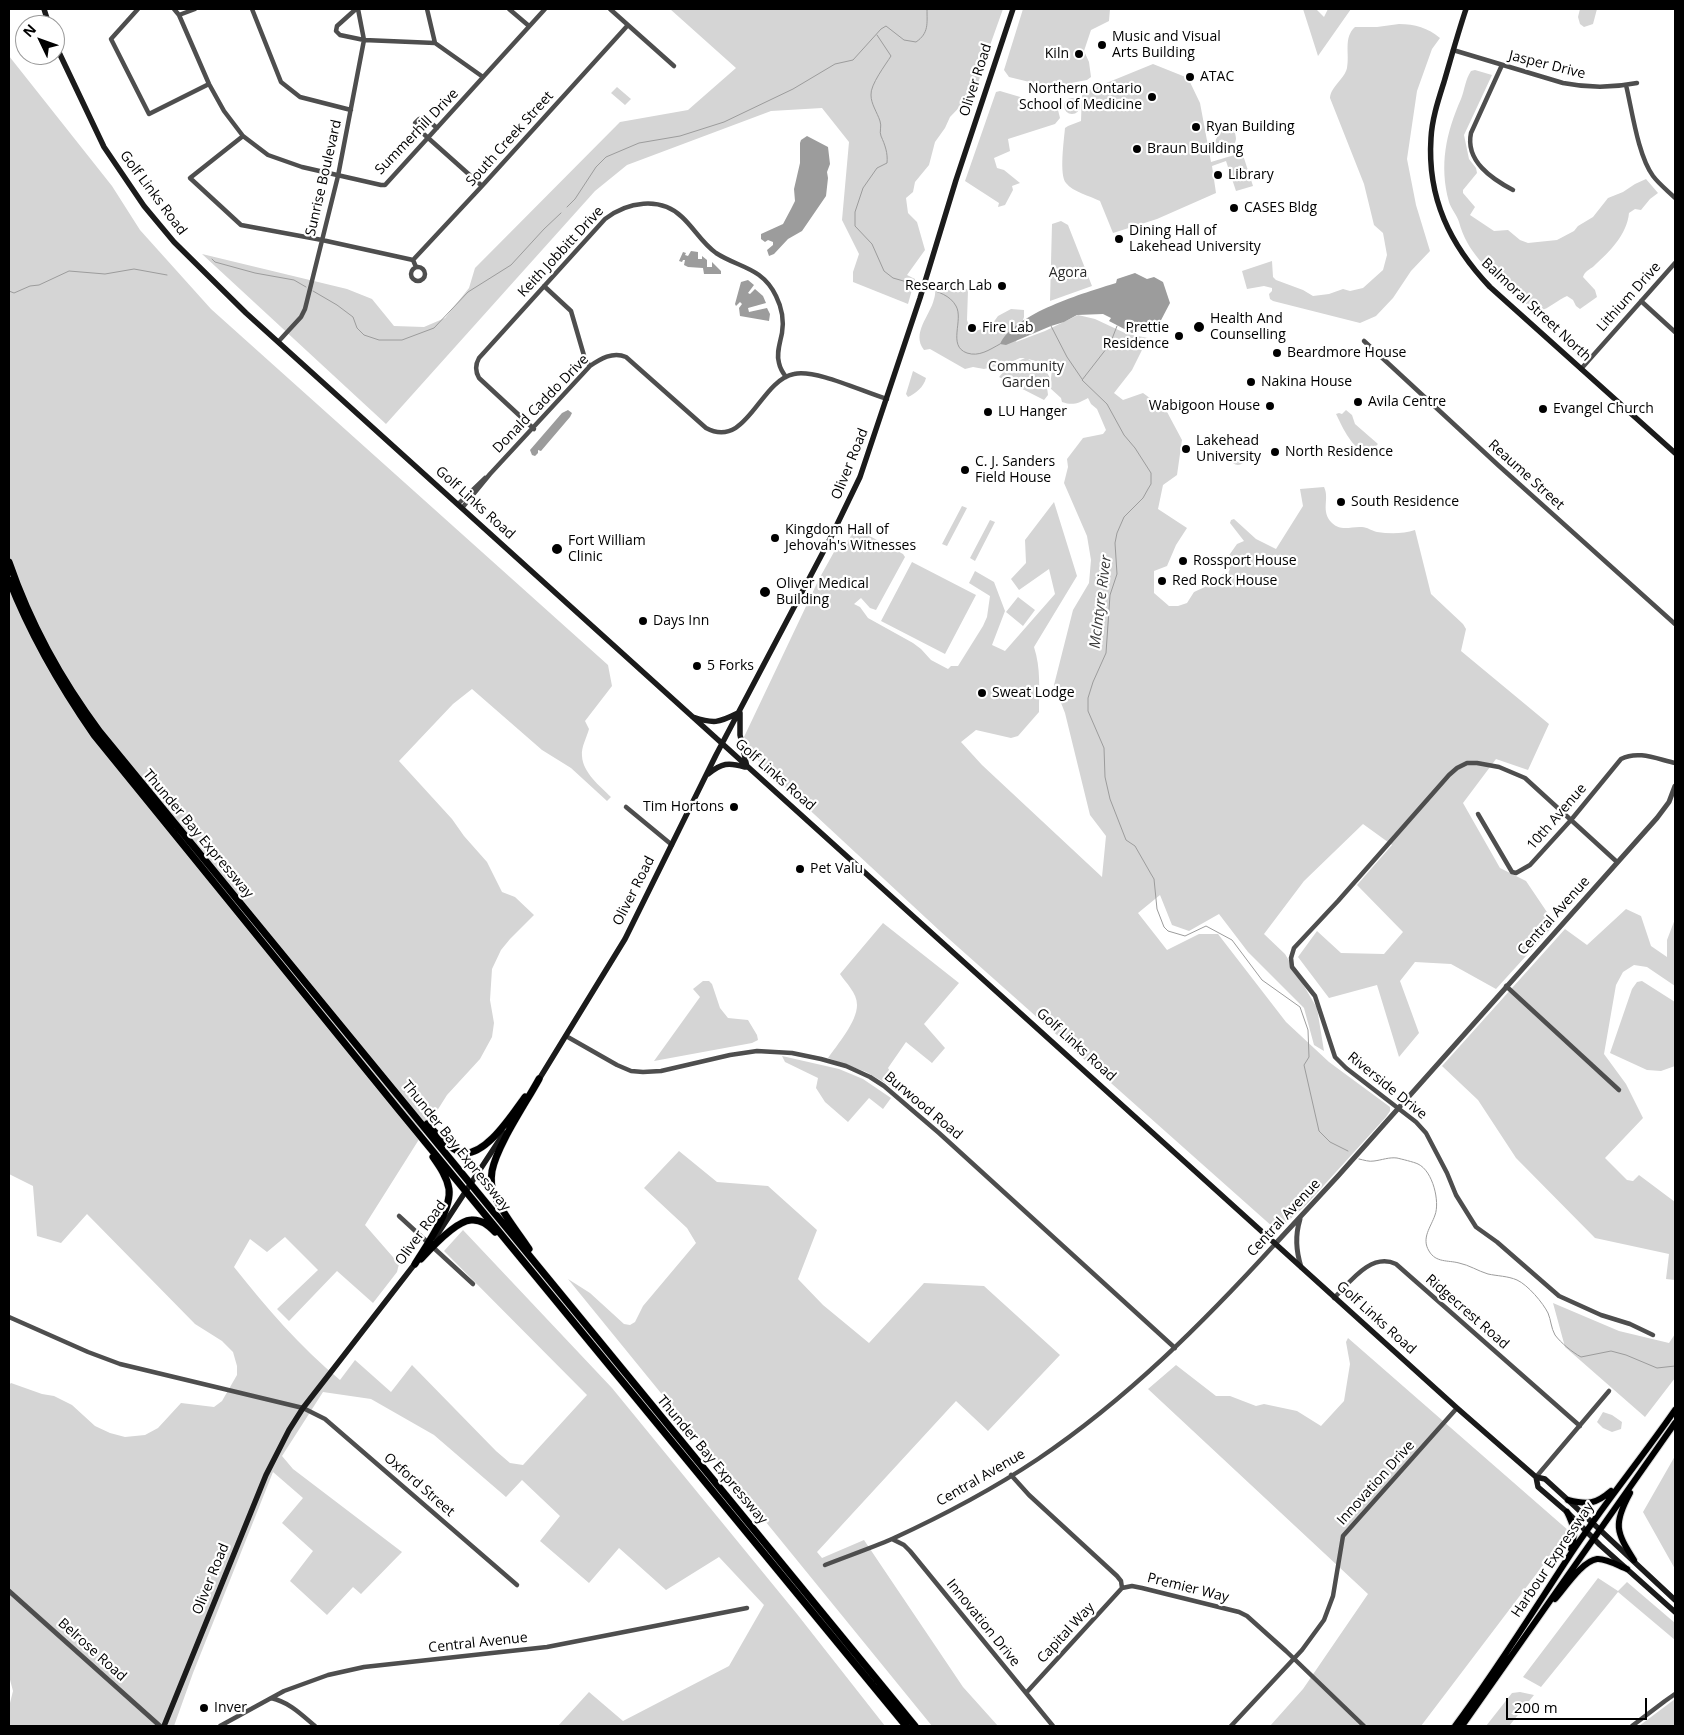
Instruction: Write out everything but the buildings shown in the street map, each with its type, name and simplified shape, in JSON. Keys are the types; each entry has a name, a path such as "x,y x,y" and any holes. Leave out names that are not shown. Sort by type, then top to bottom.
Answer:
{"highway":[{"name":"Thunder Bay Expressway","path":"9,562 18,589 43,642 63,678 86,713 128,769 915,1726"},
{"name":"Thunder Bay Expressway","path":"9,580 25,620 42,652 59,682 94,735 398,1109 906,1726"},
{"path":"402,1100 447,1144 455,1150 467,1153 480,1149 487,1144 539,1079"},
{"path":"539,1079 504,1143 495,1162 491,1178 494,1194 545,1274"},
{"path":"398,1109 446,1177 449,1189 446,1206 430,1245 415,1264"},
{"path":"430,1245 459,1225 467,1221 478,1221 490,1227 541,1283"}],"main road":[{"name":"Oliver Road","path":"430,1245 539,1079 620,947 722,744 850,499 871,447 887,399 1013,9"},
{"name":"Balmoral Street North","path":"1466,9 1438,100 1431,139 1432,176 1439,206 1454,243 1473,270 1490,287 1675,453"},
{"name":"Golf Links Road","path":"65,65 104,147 144,206 174,242 278,342 747,768 816,827 1276,1243 1334,1298 1536,1477 1545,1479 1675,1600"},
{"path":"690,716 714,723 725,720 739,712 740,735 747,768 730,763 715,769 706,776"},
{"name":"Oliver Road","path":"162,1726 266,1475 289,1430 303,1408 415,1264"},
{"name":"Harbour Expressway","path":"1455,1726 1486,1684 1586,1531 1675,1410"},
{"name":"Harbour Expressway","path":"1462,1726 1675,1423"},
{"path":"1634,1560 1622,1541 1618,1524 1623,1506 1651,1458"},
{"name":"Golf Links Road","path":"1536,1477 1538,1487 1675,1612"},
{"path":"1568,1500 1581,1503 1596,1502 1618,1486"},
{"path":"1567,1512 1574,1528 1575,1536 1569,1556"},
{"path":"1530,1629 1587,1563 1598,1559 1627,1569"}],"street":[{"path":"138,9 111,39 149,114 209,84"},
{"name":"Summerhill Drive","path":"174,9 179,15 209,84 224,111 243,136 268,155 302,167 385,185 545,9"},
{"path":"179,15 195,9"},
{"path":"252,9 281,82 300,98 351,110"},
{"path":"357,9 337,26 336,31 340,35 364,40 435,43 483,77"},
{"name":"Sunrise Boulevard","path":"278,342 301,317 305,309 338,176 364,40 357,9"},
{"path":"427,9 435,43"},
{"path":"509,9 529,26"},
{"path":"610,9 674,66"},
{"name":"South Creek Street","path":"413,260 628,25"},
{"name":"Jasper Drive","path":"1453,50 1555,81 1582,86 1602,87 1637,83"},
{"path":"1502,65 1471,134 1470,143 1472,154 1491,178 1513,190"},
{"path":"1626,85 1643,156 1648,168 1653,176 1675,198"},
{"path":"437,128 424,117 417,121 415,126 482,186"},
{"path":"243,136 190,178 241,225 413,260 416,267"},
{"name":"Keith Jobbitt Drive","path":"534,428 479,378 476,368 479,358 606,219 623,207 637,204 657,204 680,214 707,246 755,272 770,287 776,296 782,313 778,362 786,377"},
{"name":"Lithium Drive","path":"1581,369 1675,263"},
{"path":"544,286 571,310 585,359 590,366"},
{"path":"1641,301 1675,332"},
{"name":"Reaume Street","path":"1364,341 1498,465 1675,624"},
{"name":"Donald Caddo Drive","path":"460,506 478,482 490,474 590,366 608,356 617,354 626,356 706,428 720,433 726,433 738,427 776,384 786,377"},
{"path":"786,377 792,374 808,373 887,399"},
{"name":"10th Avenue","path":"1478,814 1512,872 1516,873 1530,865 1571,820 1621,759 1630,754 1675,764"},
{"name":"Riverside Drive","path":"1617,862 1525,778 1499,767 1467,763 1449,775 1294,948 1290,958 1292,967 1315,996 1335,1058 1416,1122 1426,1133 1447,1172 1456,1195 1476,1227 1497,1242 1559,1296 1653,1335"},
{"name":"Central Avenue","path":"826,1565 892,1539 966,1502 1038,1459 1088,1423 1175,1348 1301,1216 1657,818 1668,802 1675,786"},
{"path":"626,807 672,844"},
{"path":"1506,986 1619,1090"},
{"name":"Burwood Road","path":"566,1036 630,1071 661,1071 730,1055 757,1051 776,1051 821,1059 846,1066 870,1077 884,1086 939,1133 1175,1348"},
{"path":"399,1216 473,1284"},
{"path":"1301,1216 1296,1234 1297,1252 1301,1267"},
{"name":"Ridgecrest Road","path":"1334,1298 1369,1265 1380,1261 1396,1264 1580,1426"},
{"name":"Oxford Street","path":"9,1318 120,1364 303,1408 325,1419 517,1585"},
{"path":"1536,1477 1609,1391"},
{"name":"Innovation Drive","path":"1231,1726 1294,1659 1324,1620 1332,1596 1343,1536 1457,1408"},
{"path":"1011,1475 1029,1495 1117,1576 1121,1581 1122,1588"},
{"name":"Innovation Drive","path":"892,1539 904,1545 910,1551 1053,1726"},
{"name":"Premier Way","path":"1122,1588 1132,1586 1142,1588 1239,1612 1247,1616 1364,1726"},
{"name":"Capital Way","path":"1026,1693 1122,1588"},
{"name":"Belrose Road","path":"9,1591 162,1726"},
{"name":"Central Avenue","path":"220,1726 284,1691 328,1675 364,1667 547,1647 747,1608"},
{"path":"1632,1726 1675,1694"},
{"path":"270,1698 280,1700 297,1710 315,1726"}],"green space":[{"path":"670,9 1003,9 976,90 950,117 935,142 929,165 915,182 913,192 906,198 908,213 917,222 925,250 907,275 915,279 908,304 853,282 853,272 859,254 842,220 849,142 822,108 771,111 627,165 595,191 386,424 202,254 347,289 372,299 394,326 424,327 445,318 469,288 475,268 620,122 688,110 736,68"},
{"path":"1023,9 1110,9 1109,21 1091,30 1084,51 1089,62 1091,77 1087,80 1050,87 1009,77 1004,70"},
{"path":"1303,9 1316,9 1324,17 1328,9 1351,9 1318,56"},
{"path":"1580,9 1597,9 1593,24 1584,27 1580,24 1578,17"},
{"path":"1399,24 1421,27 1440,38 1432,49 1417,91 1407,159 1416,205 1430,251 1411,271 1393,298 1376,316 1360,323 1273,301 1270,299 1269,294 1272,288 1264,286 1247,289 1242,271 1272,261 1273,277 1276,280 1303,290 1313,296 1329,294 1343,289 1350,291 1363,288 1383,270 1387,255 1383,233 1374,225 1364,184 1330,98 1347,68 1348,41 1351,31 1355,27"},
{"path":"9,56 112,186 140,230 211,309 608,665 612,686 585,721 589,729 582,753 585,768 597,784 611,797 607,801 571,768 542,750 472,689 453,704 399,761 452,819 487,862 502,892 515,897 534,915 501,950 492,969 490,1000 494,1023 492,1037 480,1059 447,1095 365,1225 399,1264 397,1272 373,1303 337,1271 289,1321 277,1309 318,1270 285,1237 267,1252 250,1239 234,1267 284,1326 340,1380 355,1360 391,1392 412,1365 496,1451 510,1463 523,1465 587,1395 444,1251 463,1230 612,1388 797,1614 885,1726 558,1726 589,1692 623,1721 729,1666 764,1605 719,1557 666,1590 619,1548 589,1583 540,1541 560,1516 522,1480 506,1497 434,1435 371,1399 323,1392 282,1456 293,1469 402,1552 361,1594 353,1587 327,1615 290,1581 313,1551 282,1523 303,1498 273,1472 193,1673 174,1726 9,1726 9,1707 13,1691 9,1676 9,1385 11,1383 42,1394 54,1396 72,1405 95,1426 125,1437 145,1435 158,1428 181,1403 214,1407 222,1401 237,1375 237,1366 233,1352 222,1341 195,1324 87,1214 61,1243 37,1236 33,1186 9,1174"},
{"path":"1153,64 1188,78 1200,103 1211,162 1241,153 1253,186 1236,191 1226,161 1212,166 1216,193 1157,219 1113,233 1100,201 1073,189 1064,179 1065,128 1081,121 1082,93"},
{"path":"1475,70 1492,75 1464,135 1469,159 1476,168 1477,173 1463,190 1463,193 1475,207 1470,215 1494,231 1508,230 1520,240 1528,243 1557,240 1574,231 1578,226 1593,217 1608,198 1623,192 1635,184 1646,179 1658,193 1641,210 1635,209 1629,213 1628,221 1621,236 1600,261 1585,273 1583,277 1595,290 1597,297 1580,309 1567,296 1540,311 1531,308 1519,292 1495,275 1473,252 1450,205 1446,188 1444,162 1448,137 1467,78 1471,71"},
{"path":"617,87 631,99 625,105 611,93"},
{"path":"1000,91 1054,107 1058,110 1060,118 1055,124 1008,139 1010,151 994,158 997,168 1004,170 1020,183 1012,186 1013,190 1005,205 998,207 999,203 965,181 996,92"},
{"path":"1072,98 1080,106 1072,114 1064,106"},
{"path":"1227,121 1232,122 1236,137 1235,142 1227,150 1213,152 1211,149"},
{"name":"Agora","path":"1061,221 1068,225 1092,286 1050,301 1052,224"},
{"name":"Community Garden","path":"958,281 962,287 968,290 967,320 971,332 990,327 998,316 1011,309 1024,310 1024,317 1016,342 1078,315 1095,319 1127,334 1148,338 1132,370 1114,393 1123,400 1143,393 1166,410 1182,440 1177,475 1163,485 1158,509 1187,528 1176,545 1167,566 1154,571 1154,593 1169,606 1187,603 1194,592 1207,586 1224,573 1228,573 1230,569 1225,561 1237,544 1244,541 1230,523 1231,520 1234,519 1256,539 1276,549 1303,506 1300,489 1324,487 1328,518 1335,526 1343,528 1364,527 1377,532 1387,533 1415,530 1431,594 1466,629 1461,651 1549,724 1528,770 1496,759 1463,803 1500,868 1526,881 1555,924 1496,989 1451,964 1415,962 1400,981 1419,1033 1399,1057 1377,985 1329,998 1298,957 1317,931 1341,953 1384,954 1403,932 1357,885 1392,845 1363,824 1304,881 1264,934 1285,954 1317,1008 1324,1051 1314,1045 1304,1008 1248,952 1219,914 1189,931 1172,925 1160,895 1138,913 1167,950 1199,934 1218,934 1286,1022 1329,1062 1390,1107 1386,1117 1305,1206 1279,1229 1274,1228 940,931 773,776 760,763 744,737 819,579 834,552 845,544 857,526 865,527 864,533 903,554 905,557 876,610 870,608 861,598 854,604 860,607 868,618 913,643 931,660 948,669 951,666 958,666 987,617 990,596 969,583 975,571 994,582 1005,611 992,645 1005,651 1055,594 1049,569 1019,590 1011,579 1026,563 1025,540 1054,502 1077,576 1034,647 1039,671 1039,712 1018,736 1011,738 976,730 961,742 982,765 1102,877 1106,836 1090,815 1065,713 1054,685 1073,610 1089,583 1091,560 1087,536 1064,483 1068,467 1067,459 1083,438 1103,434 1106,430 1097,409 1088,398 1076,403 1062,402 1061,398 1050,388 1051,383 1047,387 1048,395 1044,400 999,377 1010,365 1025,358 984,369 973,367 965,369 930,349 924,350 921,344 920,331 935,297 935,283 942,285","holes":["1028,359 1047,364 1052,369 1051,381 1045,370"]},
{"path":"913,371 926,378 919,390 908,397 906,394"},
{"path":"1346,410 1352,415 1355,424 1378,444 1376,446 1363,451 1354,444 1336,414 1342,414"},
{"path":"1235,451 1241,451 1245,458 1241,465 1235,465 1231,461 1231,455"},
{"path":"962,506 967,508 947,546 942,544"},
{"path":"990,520 995,522 975,561 970,558"},
{"path":"912,562 976,595 945,654 881,621"},
{"path":"1018,597 1035,610 1023,626 1006,612"},
{"path":"1626,909 1641,916 1651,946 1667,957 1667,940 1675,919 1675,986 1647,967 1634,965 1623,972 1616,985 1604,1054 1626,1084 1643,1118 1605,1158 1627,1180 1633,1181 1639,1175 1675,1202 1675,1280 1666,1279 1669,1254 1595,1238 1516,1158 1478,1100 1442,1066 1565,929 1587,945"},
{"path":"883,923 959,983 924,1024 945,1048 932,1063 906,1042 888,1068 903,1093 866,1072 828,1058 854,1019 857,1005 851,988 840,974"},
{"path":"703,981 709,981 712,984 720,1008 728,1018 748,1020 758,1040 752,1043 654,1061 700,997 693,989"},
{"path":"1642,981 1675,1002 1675,1066 1661,1071 1647,1070 1610,1053 1632,989 1637,982"},
{"path":"782,1056 839,1069 863,1079 891,1098 883,1109 869,1098 848,1122 825,1102 816,1088 818,1078 785,1062"},
{"path":"679,1151 717,1182 768,1186 817,1230 798,1279 823,1305 869,1343 924,1283 984,1286 1060,1355 988,1431 956,1401 817,1552 822,1558 864,1540 963,1687 998,1726 932,1726 568,1279 590,1293 624,1324 630,1325 635,1322 643,1306 696,1243 687,1228 644,1188"},
{"path":"1553,1303 1619,1331 1669,1343 1675,1334 1675,1378 1645,1417 1565,1347"},
{"path":"1348,1338 1569,1531 1421,1726 1270,1726 1303,1689 1368,1594 1148,1389 1176,1365 1216,1396 1230,1396 1256,1406 1264,1404 1297,1411 1321,1426 1344,1401 1350,1364 1346,1342"},
{"path":"1603,1412 1612,1415 1622,1422 1621,1429 1612,1432 1603,1428 1597,1422"},
{"path":"1675,1456 1675,1569 1643,1512"},
{"path":"1598,1578 1618,1591 1627,1582 1675,1623 1675,1640 1618,1592 1541,1687 1523,1677"},
{"path":"1520,1692 1534,1695 1509,1726 1486,1726 1512,1693"},
{"path":"1675,1699 1675,1726 1639,1726"}],"shaded area":[{"path":"807,136 828,147 830,164 827,172 826,196 802,231 788,239 774,254 769,256 767,250 773,245 773,242 768,240 765,242 761,239 761,234 783,224 795,201 794,189 800,163 800,143"},
{"path":"691,251 698,252 698,259 702,259 702,256 707,260 707,267 712,267 712,262 721,271 721,274 704,274 703,268 688,267 684,265 685,260 679,261 683,252 688,256"},
{"path":"1135,273 1147,279 1154,277 1163,282 1170,303 1159,324 1132,333 1109,321 1111,318 1103,314 1077,315 1006,345 1000,344 1008,333 1035,314 1086,292 1116,283 1117,279"},
{"path":"748,280 754,285 748,293 750,294 755,289 763,296 766,303 748,308 749,312 767,308 770,314 769,321 740,316 739,308 742,304 740,302 736,306 735,304 741,282"},
{"path":"568,410 572,413 570,417 541,451 538,450 535,456 532,455 530,450 562,413"}],"waterway":[{"path":"567,207 575,199 596,167 606,157 639,143 680,136 724,122 793,89 835,64 853,60 886,26 904,40 916,42 925,32 927,9"},
{"name":"McIntyre River","path":"877,35 891,56 871,91 873,105 881,123 880,134 886,149 887,163 877,168 863,188 855,212 855,226 872,244 884,271 893,278 921,286"},
{"path":"313,291 353,317 357,328 364,335 379,340 402,340 434,328 468,292 511,265 561,213"},
{"path":"212,259 215,262 255,273 294,280 306,287"},
{"path":"9,291 14,293 30,286 39,285 69,271 105,274 134,269 167,275"},
{"name":"McIntyre River","path":"927,288 947,297 956,306 958,312 957,339 961,350 976,354 1000,344"},
{"name":"McIntyre River","path":"1051,326 1067,357 1082,379"},
{"name":"McIntyre River","path":"1117,326 1110,344 1082,380 1107,404 1124,435 1151,473 1151,484 1143,498 1124,517 1117,533 1115,543 1117,574 1110,595 1106,653 1088,698 1088,711 1104,748 1105,777 1110,799 1126,840 1135,846 1154,879 1157,909 1164,927 1168,931 1185,936 1206,926 1232,940 1262,980 1300,1007 1308,1030 1309,1057 1304,1065 1319,1131 1330,1142 1348,1151"},
{"name":"McIntyre River","path":"1359,1159 1372,1161 1397,1158 1416,1163 1423,1168 1428,1173 1434,1187 1437,1203 1435,1215 1426,1237 1427,1246 1432,1255 1435,1258 1463,1264 1488,1274 1521,1282 1546,1309 1555,1335 1570,1350 1581,1357 1611,1351 1657,1368 1675,1366"}],"place":[{"name":"Music and Visual Arts Building","path":"1102,45"},
{"name":"Kiln","path":"1079,54"},
{"name":"ATAC","path":"1190,77"},
{"name":"Northern Ontario School of Medicine","path":"1152,97"},
{"name":"Ryan Building","path":"1196,127"},
{"name":"Braun Building","path":"1137,149"},
{"name":"Library","path":"1218,175"},
{"name":"CASES Bldg","path":"1234,208"},
{"name":"Dining Hall of Lakehead University","path":"1119,239"},
{"name":"Research Lab","path":"1002,286"},
{"name":"Health And Counselling","path":"1199,327"},
{"name":"Fire Lab","path":"972,328"},
{"name":"Prettie Residence","path":"1179,336"},
{"name":"Beardmore House","path":"1277,353"},
{"name":"Nakina House","path":"1251,382"},
{"name":"Avila Centre","path":"1358,402"},
{"name":"Wabigoon House","path":"1270,406"},
{"name":"Evangel Church","path":"1543,409"},
{"name":"LU Hanger","path":"988,412"},
{"name":"Lakehead University","path":"1186,449"},
{"name":"North Residence","path":"1275,452"},
{"name":"C. J. Sanders Field House","path":"965,470"},
{"name":"South Residence","path":"1341,502"},
{"name":"Kingdom Hall of Jehovah's Witnesses","path":"775,538"},
{"name":"Fort William Clinic","path":"557,549"},
{"name":"Rossport House","path":"1183,561"},
{"name":"Red Rock House","path":"1162,581"},
{"name":"Oliver Medical Building","path":"765,592"},
{"name":"Days Inn","path":"643,621"},
{"name":"5 Forks","path":"697,666"},
{"name":"Sweat Lodge","path":"982,693"},
{"name":"Tim Hortons","path":"734,807"},
{"name":"Pet Valu","path":"800,869"},
{"name":"Inver","path":"204,1708"}]}
